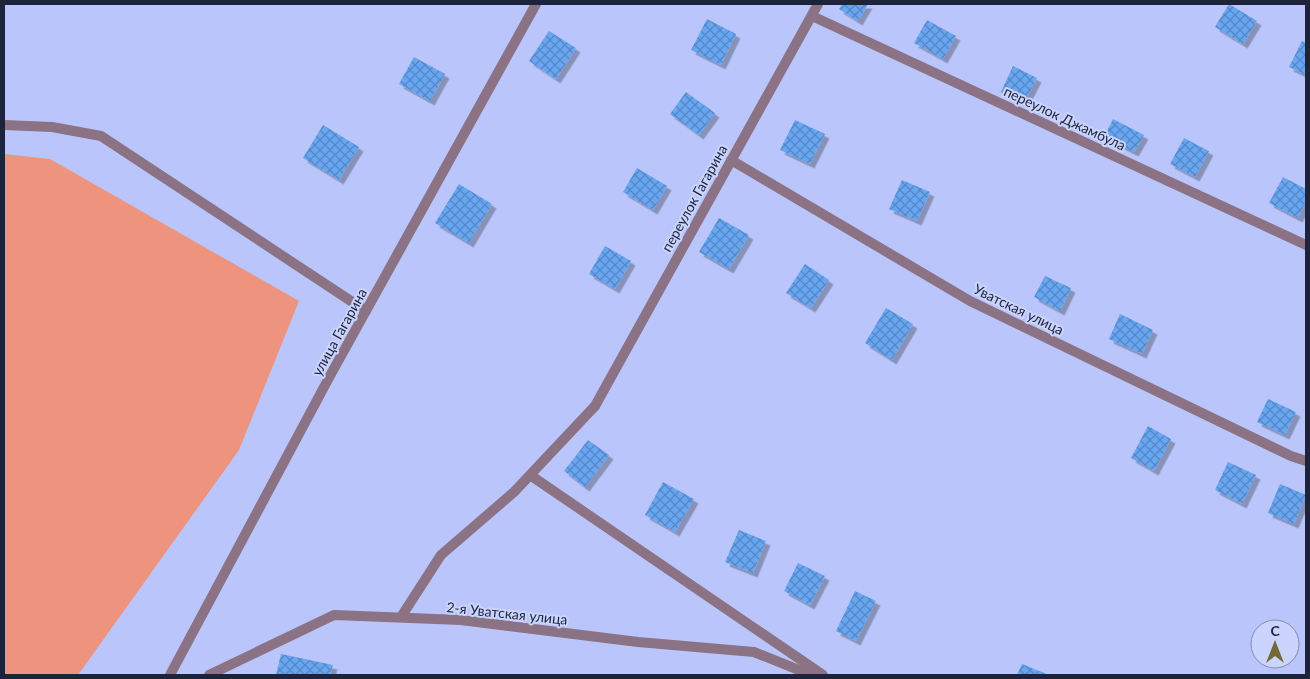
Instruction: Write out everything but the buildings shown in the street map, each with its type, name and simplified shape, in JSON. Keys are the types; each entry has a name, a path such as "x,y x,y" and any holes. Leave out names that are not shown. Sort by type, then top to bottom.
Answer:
{"street":[{"name":"улица Гагарина","path":"170,675 366,311 536,4"},
{"name":"переулок Гагарина","path":"401,618 441,554 514,492 595,406 818,4"},
{"name":"переулок Джамбула","path":"812,16 1306,245"},
{"path":"4,125 52,127 101,136 366,311"},
{"name":"Уватская улица","path":"731,160 970,300 1291,456 1306,461"},
{"path":"530,475 823,675"},
{"name":"2-я Уватская улица","path":"209,675 334,615 461,620 638,642 754,652 811,675"}],"shaded area":[{"path":"4,154 50,159 299,301 239,450 78,675 4,675"}]}
